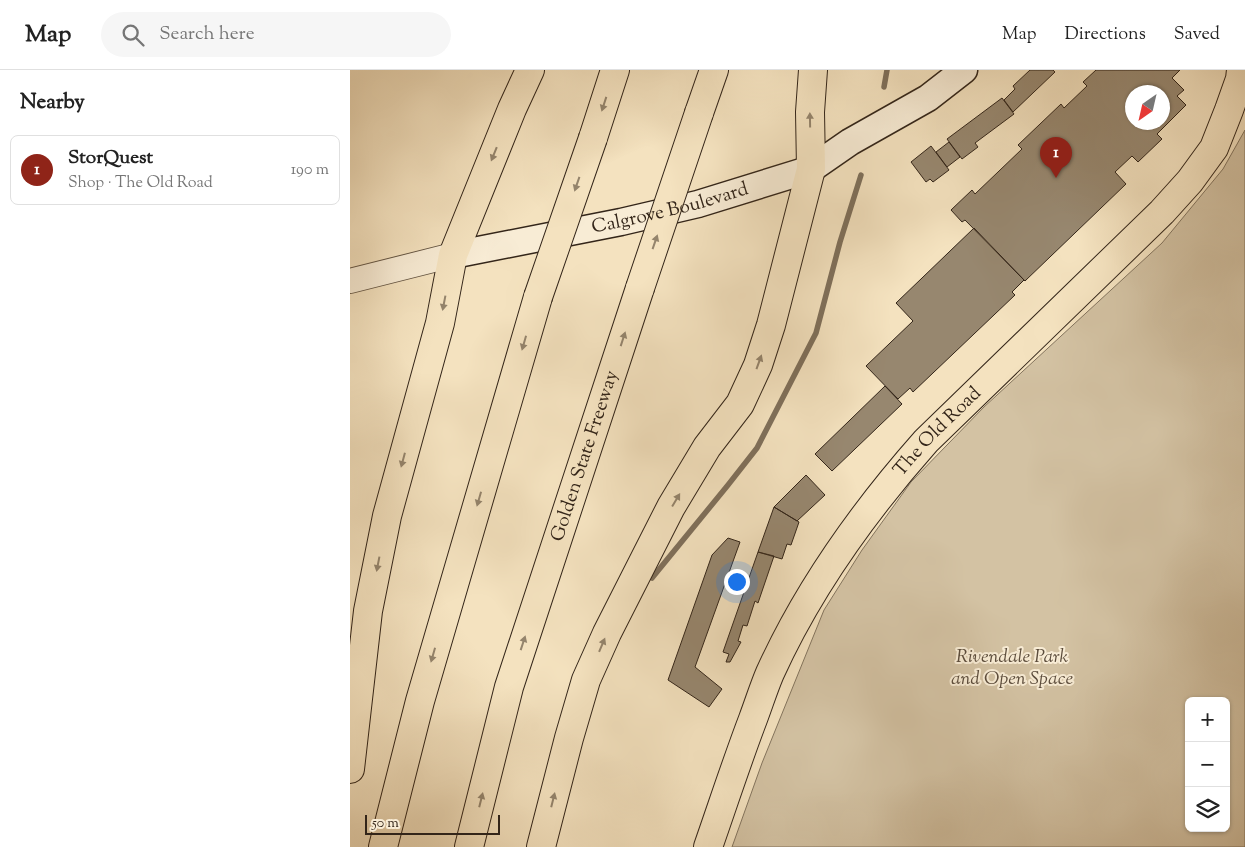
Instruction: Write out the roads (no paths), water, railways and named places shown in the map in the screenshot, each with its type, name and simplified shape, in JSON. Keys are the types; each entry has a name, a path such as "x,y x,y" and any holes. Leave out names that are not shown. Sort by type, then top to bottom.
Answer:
{"main road":[{"path":"350,769 372,592 388,516 440,323 453,255 512,108 530,70"},
{"path":"383,847 420,701 538,297 615,70"},
{"name":"Golden State Freeway","path":"469,847 508,687 698,113 714,70"},
{"path":"541,847 586,680 607,633 672,507 708,447 740,404 758,365 771,325 811,169 810,112 814,70"},
{"name":"Calgrove Boulevard","path":"453,255 605,225 698,204 811,169 850,142 928,98 964,70"},
{"name":"The Old Road","path":"708,847 770,674 814,589 841,547 890,481 926,441 1162,212 1190,181 1214,148 1229,110 1241,70"}],"street":[{"name":"Calgrove Boulevard","path":"350,281 453,255"}],"waterway":[{"path":"884,87 887,70"},
{"path":"652,578 757,448 816,333 840,242 861,175"}],"place":[{"name":"StorQuest","path":"1056,178"}],"park label":[{"name":"Rivendale Park and Open Space","path":"1012,668"}]}
